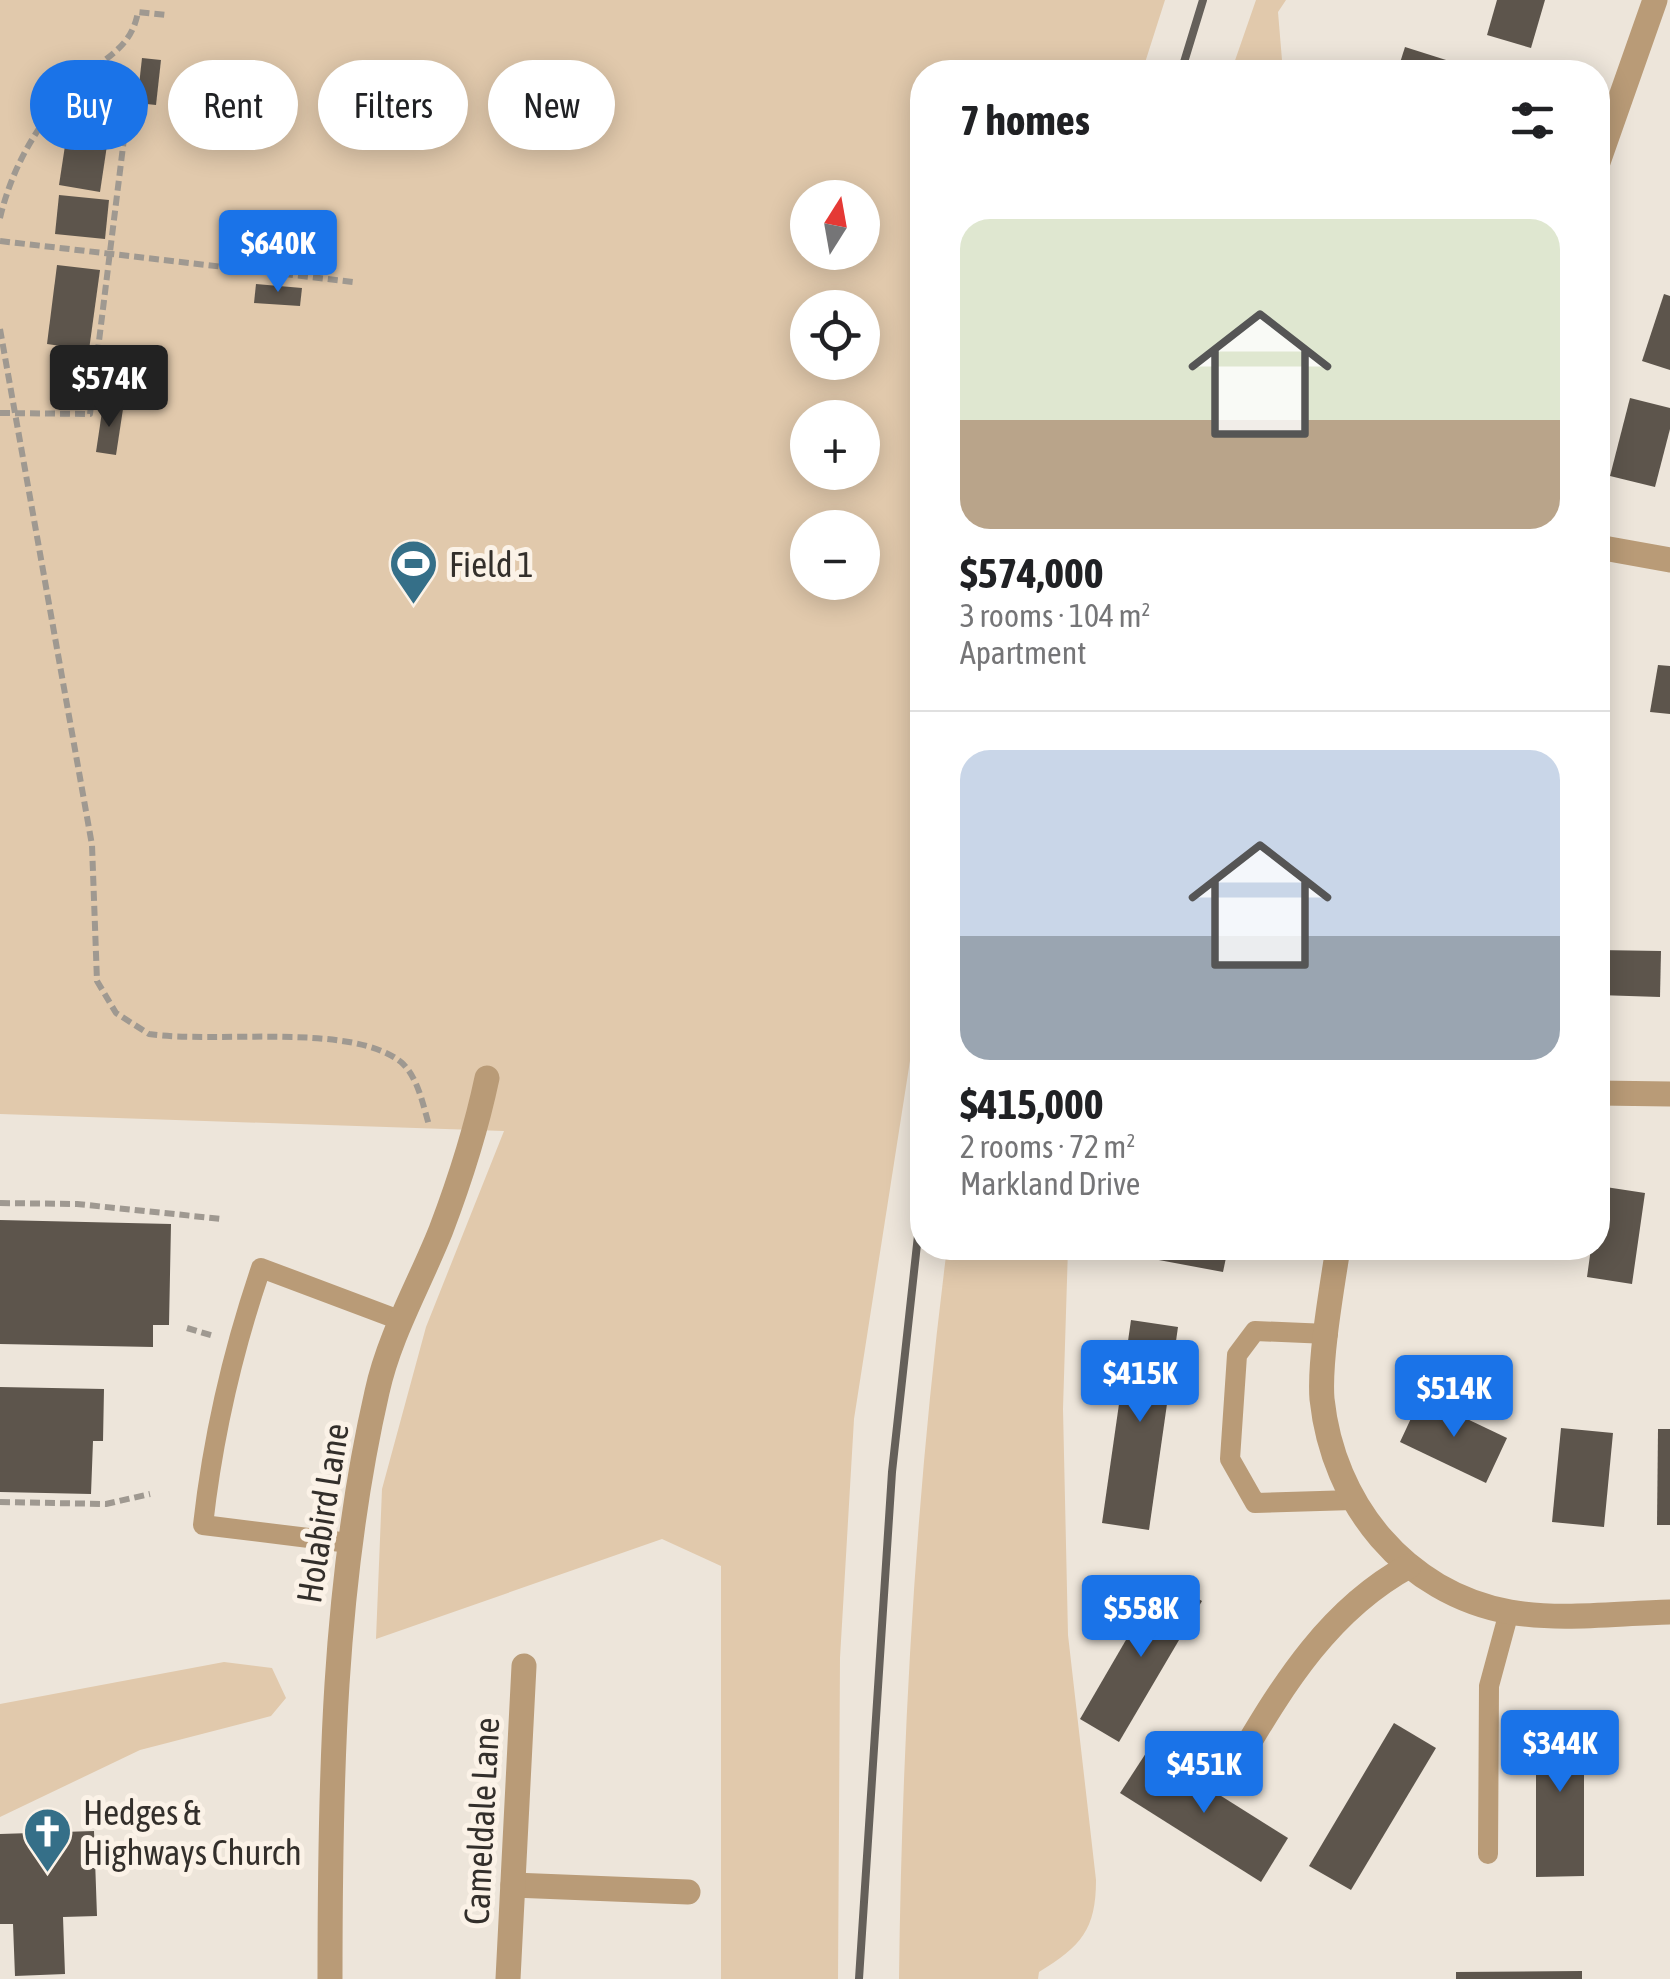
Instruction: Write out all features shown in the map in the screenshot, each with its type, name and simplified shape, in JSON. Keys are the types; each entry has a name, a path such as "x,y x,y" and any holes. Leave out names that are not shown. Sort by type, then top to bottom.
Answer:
{"street":[{"path":"1610,131 1659,4"},
{"path":"1610,549 1670,560"},
{"name":"Holabird Lane","path":"330,1979 338,1654 349,1542 378,1388 475,1132 487,1078"},
{"path":"1610,1093 1670,1094"},
{"path":"1337,1260 1322,1396 1332,1453 1353,1500 1378,1538 1409,1566 1455,1595 1509,1612 1670,1612"},
{"path":"1240,1758 1290,1676 1322,1635 1358,1599 1409,1566"},
{"name":"Cameldale Lane","path":"508,1979 524,1666"},
{"path":"512,1885 688,1892"}],"lane":[{"path":"349,1542 203,1525 213,1438 235,1342 261,1268 402,1321"},
{"path":"1328,1334 1254,1331 1237,1354 1230,1459 1256,1503 1353,1500"},
{"path":"1488,1854 1489,1686 1509,1612"}],"path":[{"path":"104,60 128,42 138,12 166,15"},
{"path":"0,218 19,160 30,142"},
{"path":"0,413 16,410 90,414 123,150"},
{"path":"0,241 352,282"},
{"path":"0,329 92,845 93,961 104,998 129,1024 148,1034 330,1040 378,1048 410,1072 429,1125"},
{"path":"0,1202 77,1204 222,1219"},
{"path":"0,1502 106,1504 150,1494"}],"shaded area":[{"path":"0,0 1165,0 1146,60 910,60 910,1061 854,1419 840,1658 838,1979 721,1979 721,1566 662,1539 376,1639 382,1489 426,1327 504,1131 0,1114"},
{"path":"1256,0 1286,0 1278,12 1282,60 1235,60"},
{"path":"946,1260 1068,1260 1063,1409 1068,1635 1096,1880 1093,1912 1083,1935 1066,1954 1039,1972 1038,1979 899,1979 912,1613"},
{"path":"224,1662 272,1668 286,1698 271,1716 140,1750 0,1817 0,1704"}],"building":[{"path":"1497,0 1545,0 1531,48 1487,35"},
{"path":"1405,47 1446,60 1401,60"},
{"path":"142,58 161,60 156,105 148,104 148,60"},
{"path":"64,150 106,150 100,192 59,185"},
{"path":"59,195 109,200 105,239 55,234"},
{"path":"261,239 306,244 305,261 260,256"},
{"path":"57,265 100,270 89,350 47,344"},
{"path":"256,284 302,288 300,306 254,303"},
{"path":"1664,294 1670,296 1670,370 1642,361"},
{"path":"1630,398 1670,408 1670,429 1655,487 1610,476"},
{"path":"103,405 123,409 116,455 96,452"},
{"path":"1658,665 1670,666 1670,714 1650,712"},
{"path":"1610,950 1661,951 1660,997 1610,995"},
{"path":"1610,1188 1645,1193 1632,1284 1587,1277 1589,1260 1610,1260"},
{"path":"0,1220 171,1224 169,1325 153,1325 153,1347 0,1344"},
{"path":"1159,1260 1226,1260 1223,1272"},
{"path":"1131,1320 1178,1327 1149,1530 1102,1523"},
{"path":"0,1387 104,1389 103,1441 93,1441 91,1494 0,1492"},
{"path":"1421,1397 1507,1438 1486,1483 1400,1442"},
{"path":"1561,1428 1613,1433 1604,1527 1552,1522"},
{"path":"1658,1429 1670,1429 1670,1525 1657,1525"},
{"path":"1162,1578 1202,1601 1119,1742 1080,1719"},
{"path":"1536,1712 1584,1713 1584,1876 1536,1877"},
{"path":"1394,1723 1436,1748 1351,1890 1309,1866"},
{"path":"1148,1750 1288,1838 1261,1882 1120,1793"},
{"name":"Hedges & Highways Church","path":"94,1831 97,1916 63,1917 65,1974 15,1976 13,1924 0,1924 0,1834"},
{"path":"1582,1971 1582,1979 1456,1979 1456,1972"}],"railway":[{"path":"1185,60 1203,0"},
{"path":"859,1979 892,1472 915,1260"}],"place":[{"name":"Field 1","path":"414,606"},
{"name":"Hedges & Highways Church","path":"48,1874"}]}
